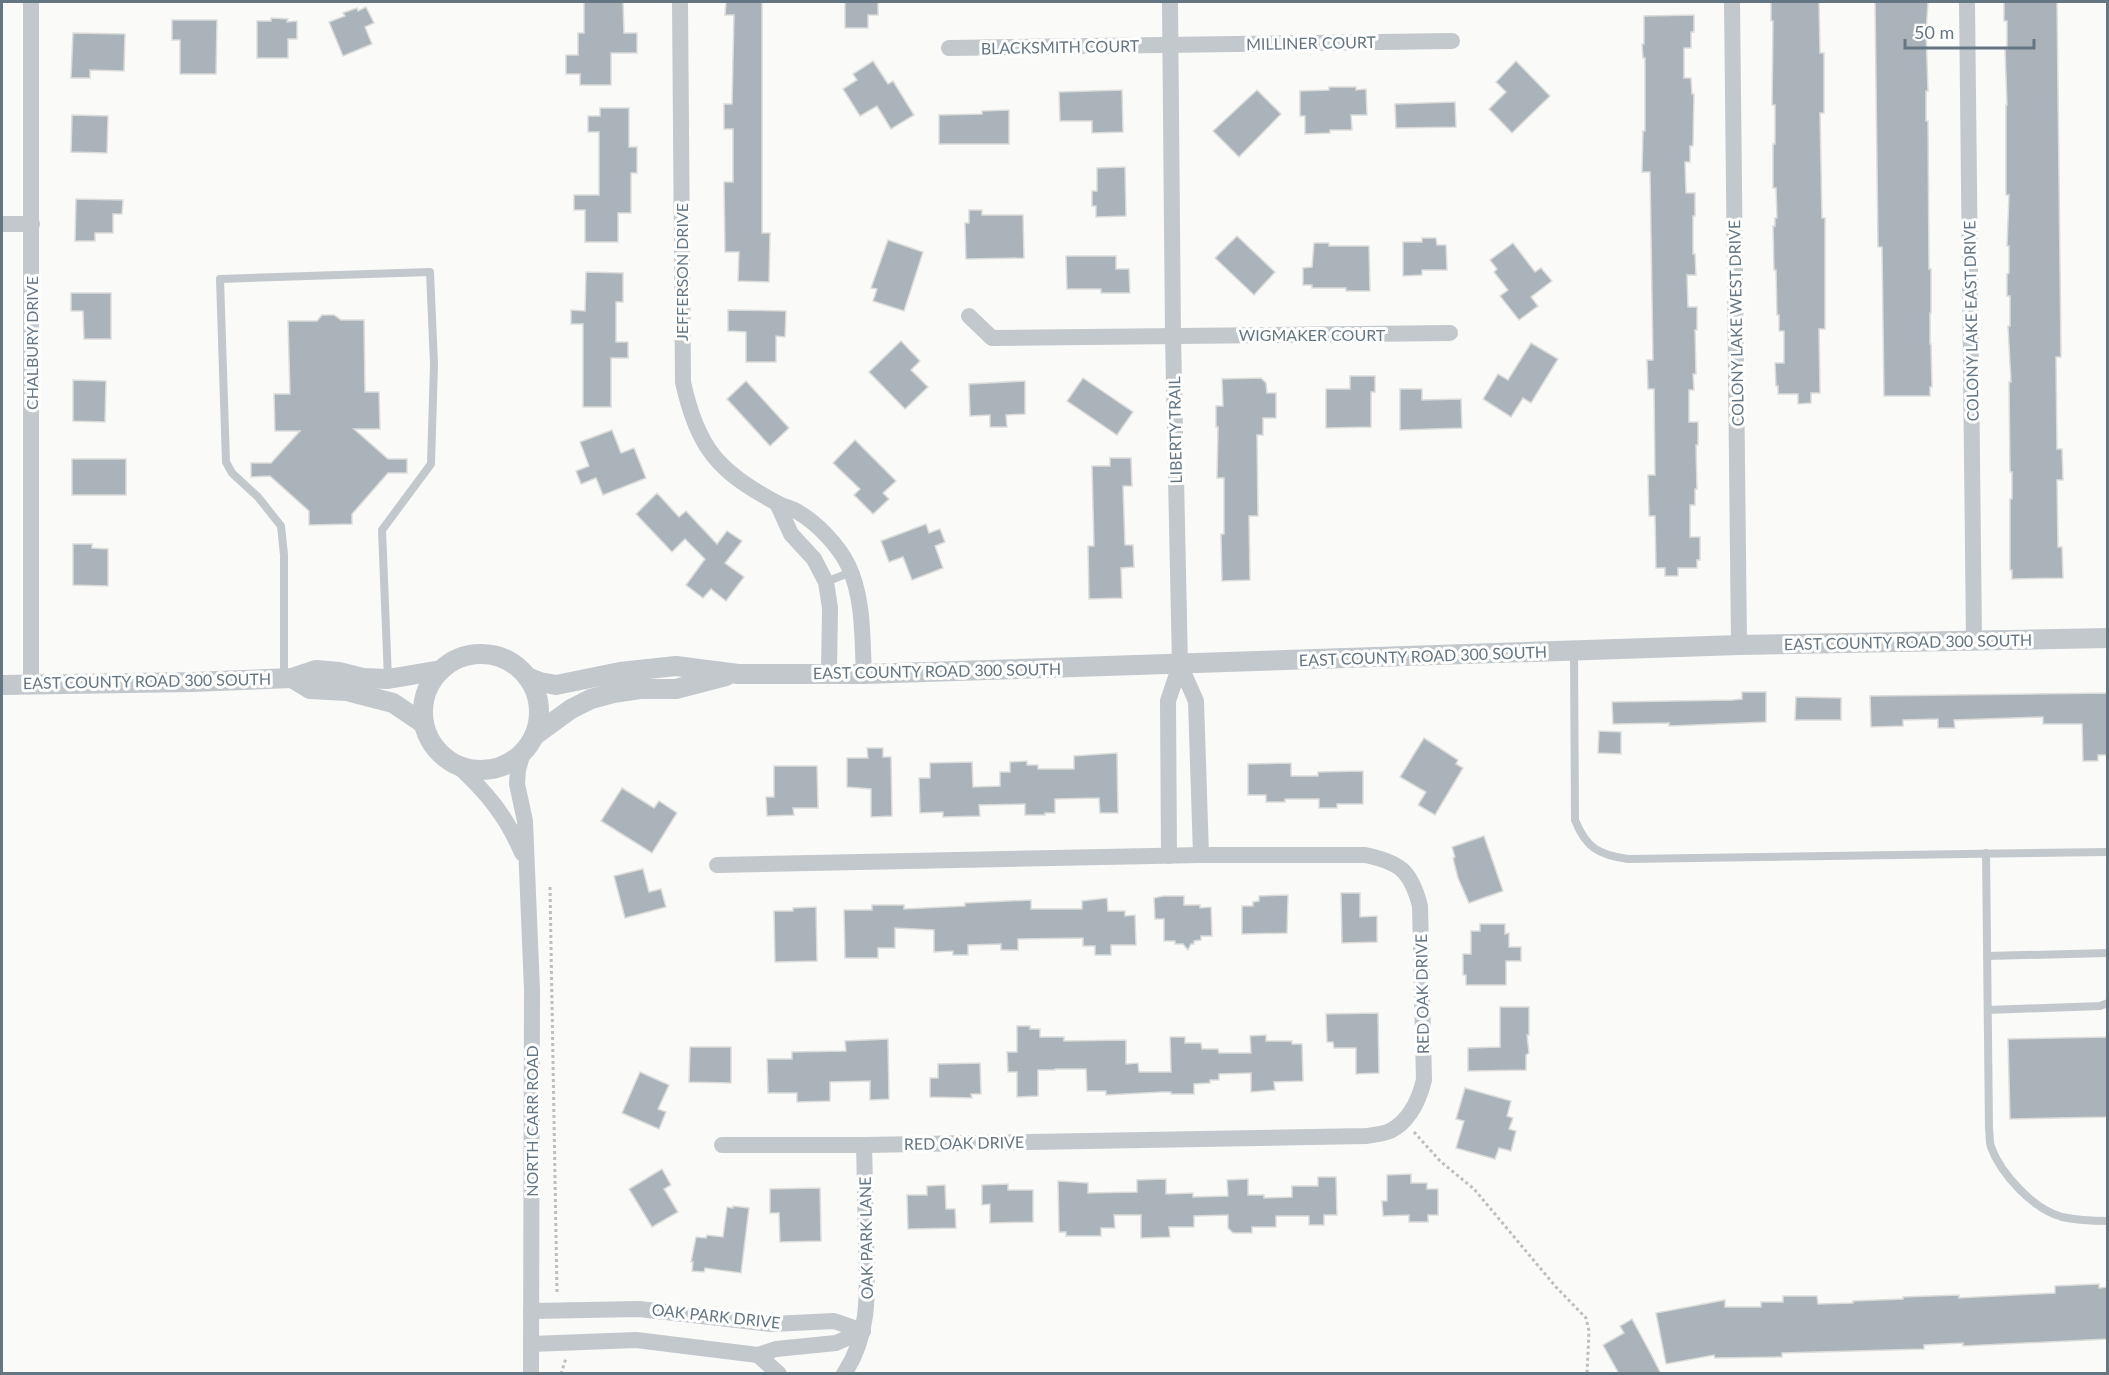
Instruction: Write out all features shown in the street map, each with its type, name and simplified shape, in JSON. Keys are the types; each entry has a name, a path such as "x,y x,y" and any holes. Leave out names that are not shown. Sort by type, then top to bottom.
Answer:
{"street":[{"name":"CHALBURY DRIVE","path":"31,2 31,684"},
{"name":"JEFFERSON DRIVE","path":"680,2 683,382 694,426 718,462 731,474 817,525 836,547 851,572 857,592 862,623 864,674"},
{"name":"LIBERTY TRAIL","path":"1170,2 1173,336 1180,665 1196,701 1201,855"},
{"name":"COLONY LAKE WEST DRIVE","path":"1732,2 1739,645"},
{"name":"COLONY LAKE EAST DRIVE","path":"1966,2 1974,640"},
{"name":"MILLINER COURT","path":"1170,46 1452,41"},
{"name":"BLACKSMITH COURT","path":"949,48 1170,46"},
{"path":"2,224 32,224"},
{"name":"WIGMAKER COURT","path":"969,316 992,338 1450,333"},
{"path":"777,503 791,534 814,559 826,582 830,608 829,673"},
{"name":"EAST COUNTY ROAD 300 SOUTH","path":"526,676 556,685 620,672 676,666 738,674 864,674 1739,645 2108,638"},
{"path":"485,654 508,662 526,676 534,690 538,705 538,721 529,744 509,763 492,769 474,770 456,765 442,755 430,741 424,724 423,705 429,685 441,670 454,661 469,655 485,654"},
{"path":"1169,856 1168,701 1180,665"},
{"name":"EAST COUNTY ROAD 300 SOUTH","path":"2,685 288,678 316,670 339,672 363,678 388,679 441,670"},
{"name":"EAST COUNTY ROAD 300 SOUTH","path":"529,744 571,709 591,699 640,689 676,689 738,674"},
{"name":"EAST COUNTY ROAD 300 SOUTH","path":"288,678 310,689 347,691 393,703 424,724"},
{"name":"NORTH CARR ROAD","path":"529,744 518,770 517,784 525,821 532,990 531,1374"},
{"name":"NORTH CARR ROAD","path":"456,765 492,799 513,832 527,868"},
{"name":"RED OAK DRIVE","path":"717,865 1201,855 1365,855 1387,859 1403,869 1415,885 1420,906 1424,1080 1419,1101 1404,1121 1390,1131 1366,1136 864,1145 722,1145"},
{"name":"OAK PARK LANE","path":"844,1374 855,1357 863,1331 867,1303 864,1145"},
{"name":"OAK PARK DRIVE","path":"531,1311 639,1309 771,1324 834,1322 863,1331"},
{"name":"OAK PARK DRIVE","path":"531,1344 636,1340 758,1355 776,1349 837,1343 863,1331"},
{"path":"758,1355 779,1374"}],"lane":[{"path":"288,678 284,555 280,526 258,496 232,473 226,462 220,279 430,272 435,364 431,464 382,530 388,679"},
{"path":"826,582 851,572"},
{"path":"1574,651 1575,820 1581,836 1591,847 1615,857 1628,859 2108,852"},
{"path":"1986,853 1991,1147 2018,1188 2034,1202 2060,1216 2108,1221"},
{"path":"1987,956 2108,953"},
{"path":"1988,1010 2100,1006 2108,1003"}],"path":[{"path":"550,887 558,1311"},
{"path":"1404,1121 1440,1161 1474,1189 1556,1287 1586,1318 1589,1331 1587,1374"},
{"path":"559,1343 566,1358 561,1374"}],"building":[{"path":"584,2 623,2 624,33 637,33 637,53 611,53 611,85 580,85 580,74 566,74 566,55 578,55 578,33 584,33"},
{"path":"726,2 762,2 762,233 770,233 769,282 738,281 739,252 725,252 724,182 733,182 733,129 724,129 724,104 732,104 734,15 725,15"},
{"path":"845,2 878,2 878,15 868,15 868,28 845,28"},
{"path":"1771,2 1819,2 1820,53 1824,53 1824,113 1820,113 1822,218 1825,218 1825,329 1819,329 1820,393 1811,393 1811,403 1798,404 1798,394 1778,394 1778,386 1776,386 1775,363 1784,363 1784,331 1779,331 1776,270 1774,270 1773,226 1777,218 1776,188 1773,188 1775,105 1772,105 1773,21 1771,21"},
{"path":"1875,2 1928,2 1926,121 1928,121 1929,269 1931,269 1932,387 1930,387 1930,396 1884,396 1882,247 1878,247"},
{"path":"2004,2 2057,2 2061,357 2056,357 2057,449 2062,449 2063,480 2057,480 2058,547 2062,547 2063,578 2012,579 2012,570 2010,570 2012,472 2010,472 2009,382 2011,382 2008,326 2010,326 2010,296 2007,296 2009,195 2006,195 2005,49 2007,49 2007,21 2004,21"},
{"path":"366,7 374,23 365,27 372,44 343,56 329,22 345,16 343,13 357,8 358,11"},
{"path":"1694,15 1691,48 1684,48 1684,78 1691,78 1692,94 1694,94 1693,146 1690,146 1690,162 1685,162 1686,193 1695,193 1693,254 1695,254 1696,275 1687,275 1688,307 1697,307 1696,374 1693,374 1694,390 1689,390 1689,422 1698,422 1697,489 1695,489 1695,505 1690,505 1690,537 1700,537 1700,560 1697,560 1697,568 1678,568 1678,576 1665,576 1665,568 1656,568 1655,516 1649,516 1648,475 1655,475 1654,389 1648,389 1647,360 1653,360 1650,172 1642,172 1643,131 1645,131 1645,58 1643,58 1642,44 1644,44 1644,16"},
{"path":"271,18 288,19 287,22 297,21 297,39 288,39 288,58 257,58 257,21 271,21"},
{"path":"172,20 217,20 216,74 180,74 180,40 172,40"},
{"path":"73,33 125,34 124,71 90,70 90,78 71,78"},
{"path":"873,61 888,84 893,81 914,115 891,129 877,106 860,116 843,89 857,80 853,74"},
{"path":"1516,61 1550,96 1512,133 1489,109 1506,92 1496,82"},
{"path":"1329,87 1366,89 1367,115 1351,115 1352,130 1330,130 1330,133 1305,134 1305,116 1300,116 1300,91 1329,90"},
{"path":"1122,90 1123,132 1092,133 1092,121 1060,121 1059,92"},
{"path":"1257,90 1281,114 1239,157 1213,131"},
{"path":"1455,102 1456,127 1396,128 1395,104"},
{"path":"600,108 629,108 629,147 637,147 637,173 631,173 631,213 618,213 618,242 585,242 585,210 574,210 574,195 599,195 599,132 588,132 588,116 600,116"},
{"path":"1009,110 1009,144 939,144 939,115 982,114 982,111"},
{"path":"72,115 108,116 107,153 71,152"},
{"path":"1125,167 1126,216 1096,217 1096,206 1092,206 1092,191 1097,191 1097,168"},
{"path":"76,199 123,200 122,214 113,214 113,233 95,233 95,241 75,241"},
{"path":"969,210 982,210 982,215 1023,215 1024,258 966,259 965,223 969,223"},
{"path":"1237,236 1275,272 1254,295 1215,258"},
{"path":"1422,238 1436,238 1437,245 1446,245 1447,270 1422,270 1422,275 1403,276 1403,242 1422,242"},
{"path":"888,240 923,252 904,311 873,301 877,289 871,288"},
{"path":"1314,243 1329,243 1329,246 1369,246 1370,291 1312,288 1312,285 1303,285 1303,268 1312,267"},
{"path":"1513,243 1535,272 1541,268 1552,281 1531,297 1538,306 1519,320 1500,296 1508,290 1494,272 1497,269 1490,260"},
{"path":"1066,256 1116,256 1116,269 1129,269 1130,293 1101,293 1101,289 1067,289"},
{"path":"586,272 623,273 623,302 616,302 616,342 628,342 628,358 611,358 611,407 583,407 583,324 571,324 571,310 585,311"},
{"path":"71,293 111,293 111,339 84,339 83,311 71,311"},
{"path":"728,310 786,311 785,337 776,336 776,362 746,362 746,332 728,331"},
{"path":"322,315 334,315 341,320 364,320 365,392 379,392 380,429 354,429 388,459 407,459 407,473 388,473 352,514 352,524 309,525 309,511 270,476 251,477 251,463 271,463 300,431 275,431 274,394 290,394 288,321 317,321"},
{"path":"901,341 920,361 911,370 928,387 905,409 869,372"},
{"path":"1531,343 1558,359 1531,403 1523,398 1511,417 1483,399 1498,374 1508,380"},
{"path":"1350,376 1375,376 1375,392 1371,392 1371,427 1326,428 1326,389 1350,389"},
{"path":"1083,378 1133,412 1117,435 1067,401"},
{"path":"1261,378 1266,383 1267,393 1276,393 1276,418 1263,418 1263,435 1257,435 1258,516 1249,516 1250,580 1222,581 1221,534 1224,534 1224,478 1217,478 1216,406 1223,406 1222,379"},
{"path":"73,380 106,381 105,422 73,421"},
{"path":"746,381 789,428 770,446 727,399"},
{"path":"1025,381 1025,414 1006,415 1007,427 990,427 990,415 970,416 969,384"},
{"path":"1400,389 1422,389 1422,400 1461,399 1462,428 1400,430"},
{"path":"612,430 621,453 634,448 646,478 603,495 596,478 581,484 576,471 589,466 580,442"},
{"path":"855,440 896,481 883,493 889,499 873,514 854,495 860,489 833,463"},
{"path":"1110,458 1131,458 1132,486 1123,486 1125,545 1133,545 1134,567 1121,568 1122,598 1089,599 1088,546 1094,546 1092,466 1110,466"},
{"path":"72,459 126,459 126,495 72,495"},
{"path":"657,493 679,517 686,511 717,544 727,531 742,541 725,563 744,577 726,601 711,589 703,598 686,585 705,559 685,539 672,552 636,514"},
{"path":"926,524 929,533 940,529 945,542 935,546 943,568 912,580 903,557 889,562 881,541"},
{"path":"73,544 92,544 92,548 108,549 108,586 73,585"},
{"path":"1742,692 1766,692 1766,722 1669,726 1669,723 1613,724 1612,702 1732,700 1742,699"},
{"path":"2108,693 2108,755 2098,755 2098,761 2083,761 2082,724 2043,724 2043,717 1954,720 1955,728 1938,728 1938,719 1903,720 1903,726 1871,727 1870,696"},
{"path":"1796,697 1841,698 1841,720 1795,720"},
{"path":"1599,731 1621,732 1621,754 1598,753"},
{"path":"1424,738 1458,760 1456,764 1463,768 1435,815 1418,805 1426,792 1400,777"},
{"path":"867,748 883,748 883,757 891,757 892,816 871,817 871,789 847,787 847,758 868,758"},
{"path":"1117,753 1118,813 1100,813 1099,798 1055,799 1055,813 1045,813 1045,815 1025,815 1025,804 979,805 980,816 943,817 943,812 920,813 919,778 930,778 930,763 972,762 973,787 1000,786 1000,772 1010,772 1010,762 1027,761 1027,765 1038,765 1038,769 1074,769 1074,756"},
{"path":"1291,763 1291,776 1318,776 1318,772 1363,771 1363,804 1337,804 1337,808 1319,808 1319,799 1285,799 1285,802 1266,802 1266,795 1248,795 1248,764"},
{"path":"774,766 817,766 818,808 793,808 794,815 767,816 766,797 774,797"},
{"path":"622,788 654,808 659,801 677,813 652,853 601,821"},
{"path":"1484,836 1503,891 1469,903 1458,878 1452,847"},
{"path":"643,869 649,892 661,889 666,907 625,918 614,876"},
{"path":"1341,893 1360,893 1360,917 1377,916 1377,942 1342,943"},
{"path":"1288,895 1287,933 1242,934 1242,906 1253,906 1253,902 1259,901 1259,896"},
{"path":"1184,896 1184,905 1200,905 1200,908 1211,907 1212,936 1201,936 1201,940 1194,941 1188,950 1183,944 1175,944 1175,941 1164,941 1164,919 1155,919 1154,898"},
{"path":"1107,898 1108,911 1125,911 1125,916 1135,915 1136,945 1111,945 1111,955 1095,955 1095,946 1083,946 1083,938 1018,939 1018,950 1001,950 1001,944 968,945 968,955 953,955 953,951 934,952 934,930 895,928 895,948 878,948 878,958 845,958 844,910 872,910 872,905 904,905 904,909 1031,900 1031,909 1082,909 1082,901"},
{"path":"816,907 817,961 775,962 774,911 793,911 793,908"},
{"path":"1480,924 1505,924 1505,934 1509,933 1509,947 1521,947 1521,961 1506,961 1506,985 1466,985 1466,975 1463,975 1463,954 1471,954 1471,931 1480,931"},
{"path":"1500,1007 1529,1007 1529,1035 1527,1035 1529,1053 1526,1055 1526,1070 1468,1071 1468,1048 1500,1047"},
{"path":"1378,1013 1379,1073 1356,1074 1356,1048 1334,1048 1333,1042 1327,1042 1326,1014"},
{"path":"1017,1026 1040,1029 1040,1037 1064,1037 1064,1041 1126,1040 1126,1064 1138,1063 1139,1072 1171,1072 1170,1037 1185,1037 1185,1043 1201,1043 1202,1049 1218,1049 1219,1053 1251,1053 1250,1036 1266,1035 1266,1041 1292,1041 1292,1044 1302,1044 1303,1081 1274,1082 1275,1090 1251,1092 1251,1073 1219,1074 1219,1080 1194,1084 1194,1094 1162,1092 1106,1095 1106,1091 1087,1091 1086,1069 1055,1069 1038,1070 1038,1096 1017,1097 1017,1072 1008,1072 1007,1052 1017,1052"},
{"path":"2108,1037 2108,1117 2010,1119 2008,1039"},
{"path":"888,1039 889,1099 870,1100 870,1081 830,1082 830,1101 797,1102 797,1093 768,1093 767,1059 792,1059 792,1052 846,1051 845,1041"},
{"path":"690,1047 731,1047 731,1083 689,1082"},
{"path":"980,1063 981,1094 971,1094 972,1098 930,1097 930,1078 938,1078 938,1064"},
{"path":"640,1072 669,1085 658,1109 666,1112 659,1129 622,1113"},
{"path":"1465,1088 1511,1101 1507,1116 1513,1118 1509,1129 1516,1131 1511,1151 1499,1148 1495,1159 1456,1148 1464,1121 1456,1119"},
{"path":"662,1169 671,1185 664,1189 678,1212 652,1227 629,1189"},
{"path":"1411,1174 1411,1183 1427,1183 1427,1189 1438,1189 1438,1215 1428,1215 1428,1222 1409,1222 1409,1215 1383,1216 1382,1201 1387,1201 1387,1175"},
{"path":"1318,1177 1336,1177 1337,1215 1324,1215 1324,1225 1309,1225 1309,1216 1276,1216 1276,1227 1252,1227 1252,1233 1233,1233 1228,1228 1228,1215 1194,1216 1194,1227 1169,1227 1170,1237 1141,1238 1141,1215 1114,1215 1115,1228 1101,1228 1101,1236 1066,1236 1066,1232 1059,1232 1058,1181 1088,1183 1088,1193 1137,1192 1137,1180 1166,1179 1166,1194 1193,1193 1193,1197 1228,1196 1227,1180 1248,1179 1248,1195 1264,1195 1264,1198 1292,1197 1292,1186 1318,1186"},
{"path":"1008,1184 1008,1190 1033,1190 1033,1222 990,1223 990,1204 982,1205 982,1185"},
{"path":"945,1185 946,1209 955,1209 956,1228 908,1229 907,1195 927,1195 927,1186"},
{"path":"820,1188 821,1241 780,1242 779,1213 770,1213 770,1189"},
{"path":"733,1206 749,1208 741,1273 705,1268 704,1272 692,1271 693,1262 691,1262 696,1237 706,1238 707,1235 723,1237 727,1207 733,1208"},
{"path":"2099,1284 2099,1288 2108,1287 2108,1339 1963,1346 1963,1343 1924,1345 1924,1349 1782,1353 1782,1357 1715,1358 1714,1355 1666,1364 1656,1313 1725,1300 1725,1307 1761,1307 1761,1302 1783,1302 1783,1296 1817,1296 1818,1304 1853,1303 1853,1301 1903,1299 1903,1297 1959,1295 1959,1298 2055,1293 2055,1286"},
{"path":"1632,1319 1661,1374 1619,1374 1603,1345 1624,1333 1620,1326"}]}
